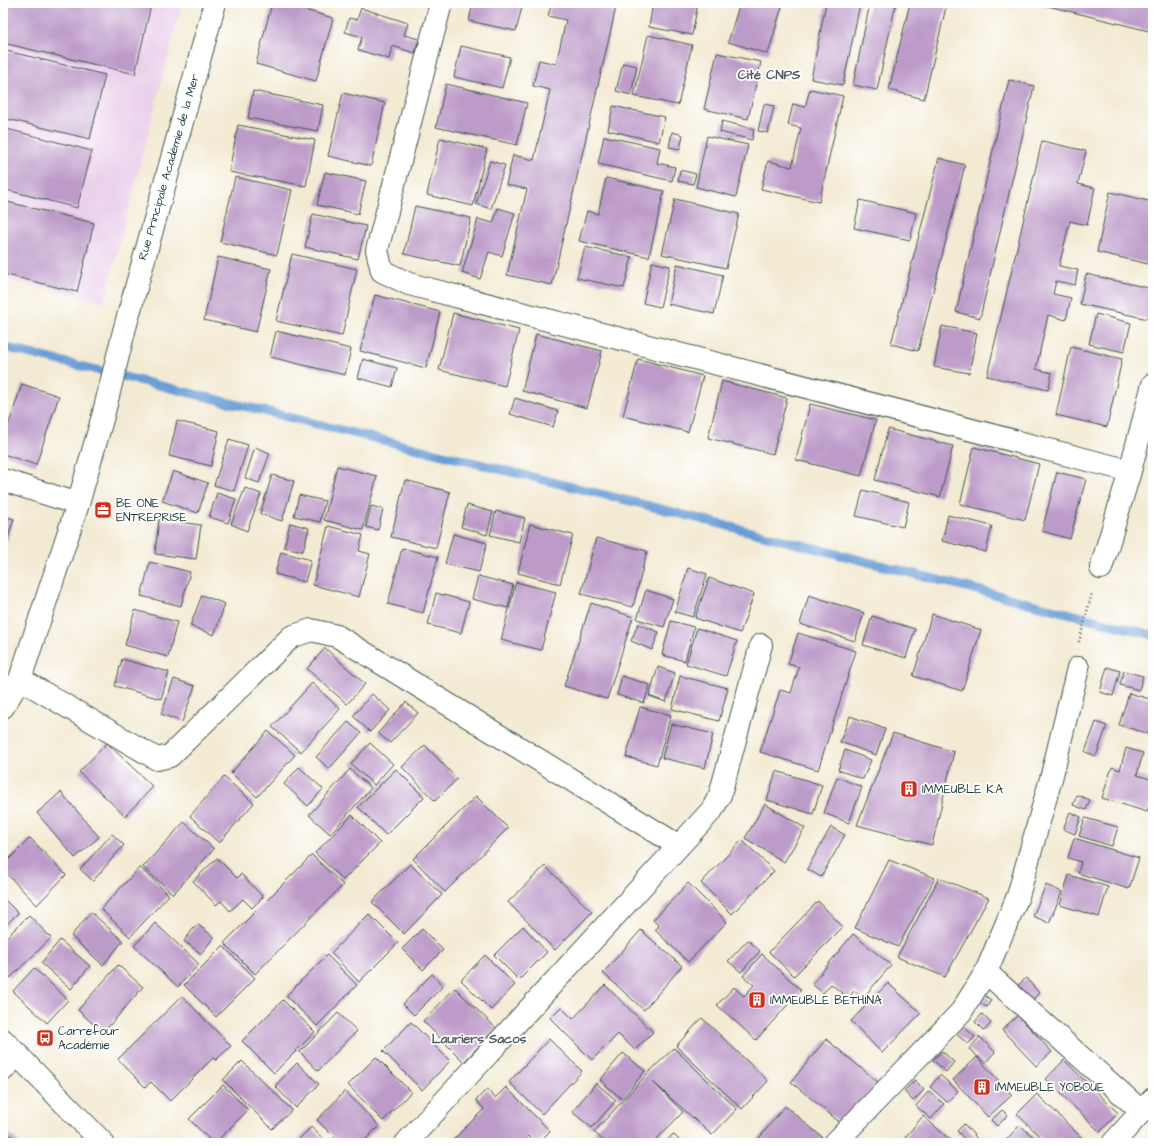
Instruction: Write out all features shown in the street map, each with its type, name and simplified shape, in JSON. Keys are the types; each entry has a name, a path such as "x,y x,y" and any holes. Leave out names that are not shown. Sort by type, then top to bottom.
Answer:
{"street":[{"name":"Rue Principale Académie de la Mer","path":"3,707 20,679 78,504 103,416 124,331 215,3"},
{"path":"441,3 377,250 382,271 409,284 1130,471"},
{"path":"1102,568 1153,384"},
{"path":"3,480 78,504"},
{"path":"20,679 157,759 170,756 291,637 311,630 337,636 679,846"},
{"path":"406,1143 712,810 720,795 761,645"},
{"path":"835,1143 961,1012 986,972 1018,896 1052,775 1078,668"},
{"path":"986,972 1147,1105 1113,1143"},
{"path":"3,1070 10,1047 103,1143"}],"path":[{"path":"1079,641 1092,596"}],"shaded area":[{"path":"3,3 182,3 104,303 3,278"}],"building":[{"path":"3,3 141,3 151,5 135,74 3,43"},
{"path":"272,3 280,3 333,18 316,81 256,64"},
{"path":"473,3 523,3 516,31 469,21"},
{"path":"552,3 617,3 552,285 507,275 527,189 506,185 513,155 534,160 550,90 533,86 539,60 556,64 566,20 548,16"},
{"path":"653,3 698,3 692,35 649,27"},
{"path":"740,3 783,3 768,54 728,42"},
{"path":"826,3 860,4 843,85 811,79"},
{"path":"870,3 896,3 877,90 853,85"},
{"path":"910,3 947,3 924,99 889,90"},
{"path":"1153,3 1153,32 1040,4"},
{"path":"361,8 408,23 404,35 419,39 415,53 392,46 389,59 358,50 362,37 345,32 349,18 357,20"},
{"path":"648,35 692,45 678,105 634,96"},
{"path":"461,46 510,57 502,88 454,77"},
{"path":"3,50 105,75 90,139 3,118"},
{"path":"717,53 761,62 748,119 704,109"},
{"path":"623,63 637,66 631,95 616,91"},
{"path":"1009,80 1034,86 980,318 956,312"},
{"path":"446,84 527,103 517,145 436,127"},
{"path":"810,89 843,96 819,202 761,189 768,161 792,167 801,128 788,125 793,104 805,107"},
{"path":"253,91 323,105 318,131 248,118"},
{"path":"343,93 385,103 371,166 328,156"},
{"path":"764,104 774,106 768,133 758,131"},
{"path":"613,106 665,117 659,142 608,130"},
{"path":"722,121 754,129 752,140 720,132"},
{"path":"238,125 315,140 306,186 229,172"},
{"path":"3,128 92,151 77,208 3,189"},
{"path":"672,132 683,135 680,149 669,147"},
{"path":"604,136 660,148 657,163 675,167 672,181 598,164"},
{"path":"707,136 748,145 736,197 696,187"},
{"path":"440,138 487,149 473,206 427,195"},
{"path":"1042,141 1086,151 1078,184 1095,188 1087,225 1070,221 1059,266 1078,270 1075,285 1056,281 1053,294 1071,298 1066,320 1048,315 1036,369 1052,373 1048,390 987,376"},
{"path":"939,158 965,165 918,351 891,344"},
{"path":"490,161 505,165 491,209 476,204"},
{"path":"680,170 696,174 693,184 678,181"},
{"path":"325,172 366,181 358,214 317,205"},
{"path":"235,177 292,190 277,255 220,242"},
{"path":"606,178 664,191 649,257 579,241 587,211 598,214"},
{"path":"1110,192 1153,202 1153,243 1148,264 1097,252"},
{"path":"675,199 739,214 726,268 662,254"},
{"path":"860,200 916,213 910,240 854,228"},
{"path":"3,201 94,223 77,292 3,274"},
{"path":"415,206 471,218 460,266 404,254"},
{"path":"498,208 515,213 502,256 489,252 480,279 462,273 478,219 493,223"},
{"path":"313,214 366,226 358,259 305,247"},
{"path":"585,247 632,257 624,288 577,278"},
{"path":"292,254 357,269 342,336 276,321"},
{"path":"218,257 271,269 256,332 204,320"},
{"path":"652,262 670,266 660,307 643,303"},
{"path":"677,264 723,275 714,314 668,304"},
{"path":"1086,274 1153,289 1153,299 1148,319 1080,304"},
{"path":"375,295 440,312 426,368 360,351"},
{"path":"453,313 519,330 505,386 439,370"},
{"path":"1096,314 1131,323 1124,352 1089,344"},
{"path":"942,326 977,333 969,373 934,367"},
{"path":"276,331 351,349 345,375 270,357"},
{"path":"536,334 602,351 587,408 522,391"},
{"path":"1071,347 1122,359 1107,427 1056,415"},
{"path":"363,359 397,368 392,387 358,378"},
{"path":"638,359 703,376 688,432 623,416"},
{"path":"722,381 787,398 773,454 708,438"},
{"path":"22,384 59,396 36,465 3,454 3,442"},
{"path":"515,398 558,411 553,427 510,414"},
{"path":"810,404 876,420 861,476 796,460"},
{"path":"177,421 219,431 211,466 169,456"},
{"path":"888,429 953,446 940,497 875,480"},
{"path":"229,439 248,445 234,491 214,485"},
{"path":"255,447 270,453 259,483 245,478"},
{"path":"974,447 1039,464 1025,520 960,504"},
{"path":"337,466 377,476 363,530 324,520"},
{"path":"173,471 208,483 198,513 162,501"},
{"path":"1057,472 1086,479 1070,539 1042,531"},
{"path":"272,475 294,481 282,521 260,514"},
{"path":"405,480 450,492 436,548 391,537"},
{"path":"245,488 261,494 247,531 231,524"},
{"path":"863,490 909,502 903,527 856,516"},
{"path":"217,493 236,499 228,523 209,517"},
{"path":"299,495 325,501 320,522 294,516"},
{"path":"467,505 493,512 487,535 461,527"},
{"path":"371,506 383,509 378,530 366,527"},
{"path":"496,511 525,518 519,542 490,535"},
{"path":"948,515 992,526 986,552 942,541"},
{"path":"3,516 14,519 3,553"},
{"path":"159,519 201,525 196,559 155,554"},
{"path":"290,523 309,528 303,551 284,547"},
{"path":"530,524 573,535 560,584 518,573"},
{"path":"328,526 363,535 359,551 370,554 359,597 313,585"},
{"path":"453,534 487,543 479,572 445,564"},
{"path":"596,538 647,551 633,607 581,594"},
{"path":"402,548 438,557 423,613 388,604"},
{"path":"281,552 311,560 305,582 275,574"},
{"path":"150,562 190,572 181,606 141,596"},
{"path":"688,568 707,574 693,617 675,612"},
{"path":"478,576 513,585 508,608 472,599"},
{"path":"709,578 754,594 740,633 695,618"},
{"path":"516,582 556,592 541,650 501,640"},
{"path":"646,590 673,599 664,627 637,619"},
{"path":"436,593 469,602 461,633 428,625"},
{"path":"202,595 225,604 214,635 190,626"},
{"path":"809,595 864,613 855,641 800,624"},
{"path":"591,603 633,617 607,699 564,686"},
{"path":"135,610 177,622 168,657 125,645"},
{"path":"932,614 981,630 962,691 913,676"},
{"path":"872,616 915,629 906,658 863,645"},
{"path":"671,621 694,627 685,661 662,655"},
{"path":"638,624 659,632 652,650 631,641"},
{"path":"697,628 737,641 726,676 686,664"},
{"path":"798,633 856,651 818,770 760,752 780,690 791,693 799,667 788,664"},
{"path":"325,648 365,684 347,704 307,669"},
{"path":"122,659 169,672 161,699 115,686"},
{"path":"658,667 675,673 666,702 649,696"},
{"path":"1107,667 1120,671 1113,696 1100,692"},
{"path":"1124,671 1143,676 1139,690 1120,685"},
{"path":"622,676 650,685 644,703 617,695"},
{"path":"680,676 728,688 719,721 672,709"},
{"path":"174,679 195,686 182,722 161,714"},
{"path":"312,683 340,709 301,752 272,727"},
{"path":"1129,693 1153,700 1153,735 1119,725"},
{"path":"372,694 390,710 370,732 353,716"},
{"path":"406,702 418,713 390,743 378,733"},
{"path":"640,707 671,715 657,765 626,757"},
{"path":"850,716 885,729 876,755 840,742"},
{"path":"348,722 361,733 329,769 316,757"},
{"path":"1096,722 1107,726 1096,756 1085,752"},
{"path":"671,724 713,734 705,768 662,758"},
{"path":"268,731 295,755 257,797 231,773"},
{"name":"IMMEUBLE K.A","path":"893,733 954,752 932,845 857,825"},
{"path":"107,743 153,787 125,816 79,772"},
{"path":"370,743 393,764 374,785 351,764"},
{"path":"425,745 457,779 435,801 402,767"},
{"path":"1126,748 1143,753 1137,775 1153,780 1153,793 1147,812 1102,798 1112,767 1120,770"},
{"path":"845,750 871,760 863,779 838,770"},
{"path":"299,767 323,789 308,806 284,784"},
{"path":"350,769 371,788 330,834 309,815"},
{"path":"396,769 424,797 386,835 358,807"},
{"path":"776,771 822,785 813,814 767,800"},
{"path":"224,777 254,803 219,843 190,816"},
{"path":"837,777 862,787 849,823 824,813"},
{"path":"61,792 99,837 75,858 37,813"},
{"path":"1077,795 1090,800 1086,810 1073,805"},
{"path":"476,796 508,828 445,892 413,859"},
{"path":"765,804 805,828 784,862 745,838"},
{"path":"1070,812 1081,817 1075,834 1063,829"},
{"path":"352,815 380,843 343,880 315,853"},
{"path":"1085,818 1118,827 1112,846 1079,836"},
{"path":"184,822 214,849 173,894 143,867"},
{"path":"831,827 845,835 821,877 807,869"},
{"path":"112,834 124,845 93,881 80,869"},
{"path":"30,838 66,875 37,905 3,870 3,865"},
{"path":"1074,838 1139,858 1129,889 1078,873 1081,862 1068,858"},
{"path":"742,840 774,871 732,914 701,883"},
{"path":"312,855 343,885 255,974 224,943"},
{"path":"217,858 237,878 241,874 263,897 252,908 243,899 230,911 221,901 216,905 193,881"},
{"path":"889,860 935,878 898,947 855,928"},
{"path":"410,864 442,895 404,934 372,902"},
{"path":"545,866 592,912 555,950 508,902"},
{"path":"140,867 169,895 130,937 101,909"},
{"path":"1069,875 1108,887 1099,917 1060,905"},
{"path":"939,878 989,898 945,977 897,957"},
{"path":"688,883 727,922 688,962 655,930 659,926 653,920"},
{"path":"1046,885 1062,892 1049,923 1033,916"},
{"path":"3,898 18,913 3,928"},
{"path":"818,901 843,927 794,976 769,952"},
{"path":"91,912 123,941 103,965 71,936"},
{"path":"369,914 398,943 359,982 331,953"},
{"path":"29,915 51,938 10,978 3,971 3,941"},
{"path":"155,923 199,964 178,987 134,946"},
{"path":"197,924 214,937 201,954 184,941"},
{"path":"523,926 547,952 519,980 494,955"},
{"path":"422,929 443,950 423,970 402,949"},
{"path":"641,930 682,966 644,1010 603,973"},
{"path":"853,934 891,965 863,998 854,991 848,998 831,984 823,993 812,984"},
{"path":"60,940 90,966 71,989 41,963"},
{"path":"748,940 760,951 741,972 728,961"},
{"path":"223,946 255,978 216,1017 184,985"},
{"name":"IMMEUBLE BETHINA","path":"762,954 801,990 756,1040 717,1005 734,987 744,996 754,985 743,976"},
{"path":"327,955 357,985 317,1026 286,996"},
{"path":"485,955 515,985 491,1010 461,980"},
{"path":"118,965 143,987 103,1033 78,1010"},
{"path":"34,968 68,1000 47,1023 13,991"},
{"path":"432,974 443,986 414,1015 403,1004"},
{"path":"1026,978 1039,993 1027,1006 1012,991"},
{"path":"888,983 921,1013 882,1053 851,1021"},
{"path":"605,985 653,1032 635,1050 618,1034 592,1060 550,1018 561,1007 573,1019"},
{"path":"455,988 496,1028 464,1062 423,1021"},
{"path":"984,995 991,1000 987,1007 979,1003"},
{"path":"182,996 231,1046 216,1060 213,1058 170,1101 151,1082 145,1087 118,1059"},
{"path":"283,1000 315,1032 274,1073 242,1041"},
{"path":"338,1013 357,1031 318,1071 300,1052"},
{"path":"982,1014 991,1023 984,1031 975,1022"},
{"path":"1018,1015 1052,1052 1036,1066 1002,1030"},
{"path":"702,1018 768,1081 742,1109 676,1046"},
{"path":"411,1022 450,1061 422,1090 383,1051"},
{"path":"963,1026 975,1037 968,1044 956,1034"},
{"path":"980,1037 995,1052 985,1063 969,1049"},
{"path":"549,1039 582,1071 542,1114 509,1082"},
{"path":"826,1039 878,1082 843,1125 791,1082"},
{"path":"674,1048 737,1109 712,1135 653,1082 683,1112 653,1143 606,1143 594,1132 645,1076"},
{"path":"942,1051 954,1062 946,1072 933,1060"},
{"path":"623,1053 645,1071 622,1099 600,1080"},
{"path":"376,1057 411,1092 383,1121 348,1085"},
{"name":"IMMEUBLE YOBOUE","path":"977,1057 1012,1095 988,1117 953,1080"},
{"path":"1064,1060 1118,1113 1100,1132 1046,1079"},
{"path":"242,1061 292,1110 272,1129 223,1080"},
{"path":"297,1063 319,1084 296,1108 275,1086"},
{"path":"940,1075 958,1091 947,1102 930,1087"},
{"path":"915,1080 924,1090 913,1101 904,1091"},
{"path":"596,1083 616,1100 592,1128 572,1112"},
{"path":"223,1085 248,1110 215,1143 213,1143 189,1119"},
{"path":"506,1087 550,1131 538,1143 535,1143 528,1136 521,1143 450,1143 484,1109 476,1100 487,1089 495,1098"},
{"path":"345,1091 379,1126 362,1143 340,1143 317,1120"},
{"path":"929,1091 944,1104 931,1119 916,1106"},
{"path":"1037,1094 1087,1143 1047,1143 1017,1114"},
{"path":"785,1106 822,1137 817,1143 755,1143"},
{"path":"1002,1110 1008,1115 997,1126 991,1120"},
{"path":"923,1116 954,1143 904,1143 902,1141"},
{"path":"964,1124 981,1143 968,1143 957,1131"},
{"path":"1020,1125 1040,1143 1003,1143"},
{"path":"311,1127 328,1143 295,1143"},
{"path":"3,1129 20,1143 3,1143"},
{"path":"673,1134 682,1143 665,1143"}],"waterway":[{"path":"3,347 634,502 1153,635"}],"place":[{"name":"BE ONE ENTREPRISE","path":"103,510"},
{"name":"IMMEUBLE K.A","path":"909,789"},
{"name":"IMMEUBLE BETHINA","path":"757,1000"},
{"name":"Carrefour Académie","path":"45,1038"},
{"name":"IMMEUBLE YOBOUE","path":"982,1087"}],"district":[{"name":"Cité CNPS","path":"769,75"},
{"name":"Lauriers Sacos","path":"479,1039"}]}
